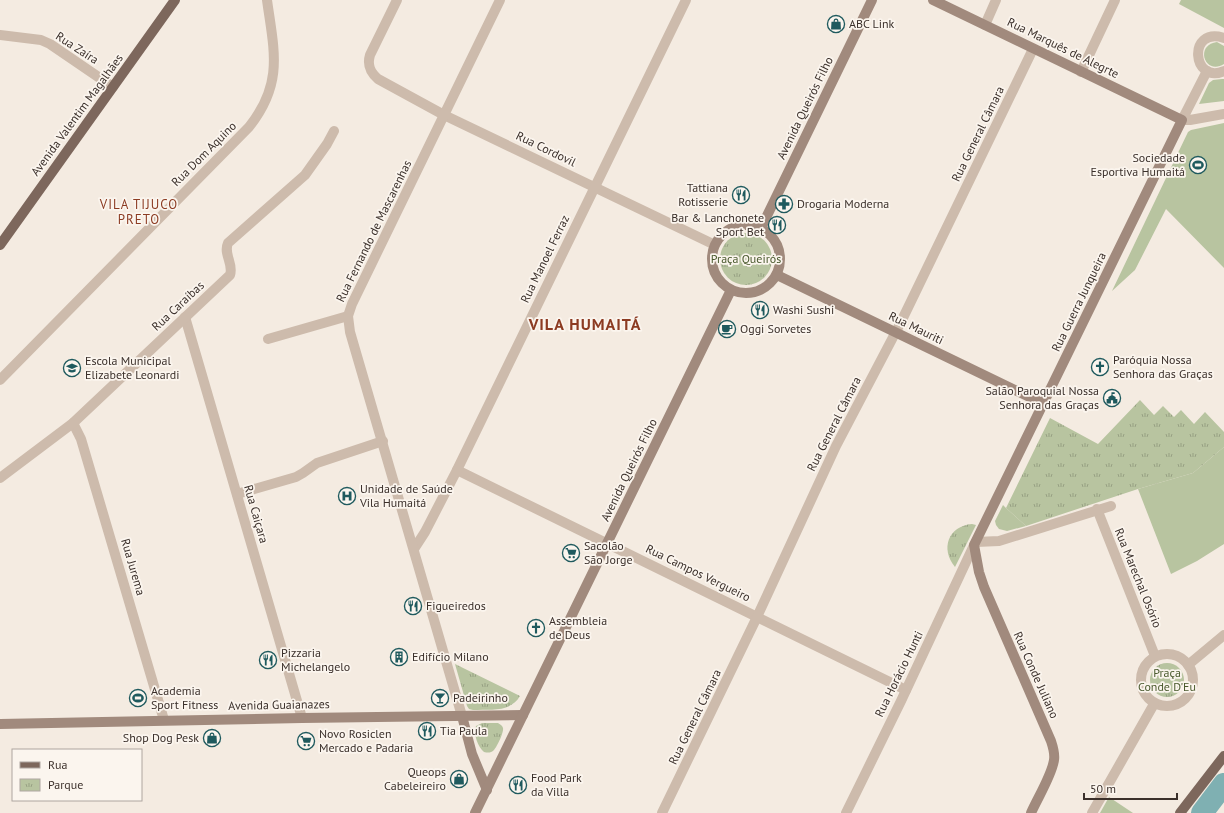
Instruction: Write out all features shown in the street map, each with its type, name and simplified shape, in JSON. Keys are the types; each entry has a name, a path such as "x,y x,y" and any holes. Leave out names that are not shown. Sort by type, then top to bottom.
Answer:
{"main road":[{"name":"Avenida Valentim Magalhães","path":"0,245 175,0"},
{"name":"Avenida Queirós Filho","path":"761,228 872,0"},
{"name":"Rua Marquês de Alegrte","path":"933,0 1182,120"},
{"name":"Rua Guerra Junqueira","path":"975,544 1182,120"},
{"path":"744,224 761,228 768,232 779,248 781,257 777,275 770,284 755,292 739,292 731,290 715,273 712,254 715,246 722,235 736,226 744,224"},
{"name":"Rua Mauriti","path":"777,275 1044,404"},
{"name":"Avenida Queirós Filho","path":"475,813 731,290"},
{"name":"Rua Conde Juliano","path":"975,544 979,572 984,587 1054,751 1054,759 1051,770 1031,813"},
{"name":"Avenida Guaianazes","path":"0,724 523,715"},
{"path":"462,716 472,754 487,790"},
{"path":"1180,813 1224,756"}],"street":[{"name":"Rua Dom Aquino","path":"0,380 249,127 258,116 265,104 271,88 273,77 274,49 267,0"},
{"name":"Rua Cordovil","path":"397,0 368,62 373,75 378,79 444,115 715,246"},
{"name":"Rua Fernando de Mascarenhas","path":"462,716 350,332 348,316 352,304 500,0"},
{"name":"Rua Manoel Ferraz","path":"414,549 425,532 457,470 686,0"},
{"path":"985,25 996,0"},
{"path":"1081,72 1115,0"},
{"name":"Rua Zaíra","path":"0,35 41,40 50,44 113,87"},
{"path":"1224,38 1211,36 1205,39 1198,49 1197,56 1202,68 1207,71 1214,73 1224,71"},
{"name":"Rua General Câmara","path":"662,813 758,617 836,446 896,332 1033,49"},
{"name":"Rua Guerra Junqueira","path":"1182,120 1207,71"},
{"path":"1182,120 1224,114"},
{"name":"Rua Caraíbas","path":"0,478 73,423 230,275 231,267 226,248 228,243 305,175 327,144 334,131"},
{"path":"268,339 348,316"},
{"name":"Rua Caiçara","path":"185,317 302,718"},
{"name":"Rua Jurema","path":"73,423 81,439 164,720"},
{"path":"236,494 299,475 317,463 383,441"},
{"name":"Rua Campos Vergueiro","path":"457,470 906,690"},
{"path":"975,544 999,541 1097,509 1111,506"},
{"name":"Rua Marechal Osório","path":"1097,509 1155,656"},
{"name":"Rua Horácio Hunti","path":"846,813 975,544"},
{"path":"1188,665 1224,635"},
{"path":"1170,654 1183,659 1188,665 1194,678 1193,685 1191,692 1182,702 1176,706 1162,706 1154,704 1145,695 1142,690 1141,676 1146,665 1155,656 1170,654"},
{"path":"1092,813 1154,704"}],"green space":[{"path":"1181,0 1224,0 1224,28 1179,4"},
{"path":"1217,42 1224,46 1224,64 1217,67 1207,63 1204,53 1210,44"},
{"path":"1224,79 1224,101 1199,104 1209,83 1213,80"},
{"name":"Sociedade Esportiva Humaitá","path":"1224,123 1224,268 1166,209 1135,270 1112,291 1188,132 1191,130"},
{"name":"Praça Queirós","path":"746,233 760,237 768,245 772,259 768,273 760,281 746,285 732,281 724,273 720,259 724,245 732,237"},
{"path":"1140,400 1154,415 1163,406 1174,417 1181,410 1194,424 1205,412 1224,432 1224,447 1193,473 1138,489 1026,526 1006,508 1050,418 1098,444"},
{"path":"1224,447 1224,544 1197,561 1171,574 1138,489 1193,473"},
{"path":"1003,505 1026,526 1007,531 999,529 995,521"},
{"path":"972,524 976,525 955,567 950,560 948,553 947,546 949,540 957,529"},
{"name":"Praça Conde D'Eu","path":"1164,663 1170,663 1174,664 1181,670 1184,680 1183,687 1177,694 1170,697 1164,697 1160,696 1153,690 1150,683 1150,677 1151,673 1157,666"},
{"path":"455,664 520,696 511,705 505,708 493,710 469,709"},
{"path":"482,723 498,723 503,728 494,750 488,753 484,752 480,747 475,733 476,726"},
{"path":"1109,797 1133,813 1100,813"}],"waterway":[{"path":"1202,813 1224,784"}],"place":[{"name":"ABC Link","path":"836,24"},
{"name":"Sociedade Esportiva Humaitá","path":"1198,165"},
{"name":"Tattiana Rotisserie","path":"741,195"},
{"name":"Drogaria Moderna","path":"784,204"},
{"name":"Bar & Lanchonete Sport Bet","path":"777,225"},
{"name":"Washi Sushi","path":"760,310"},
{"name":"Oggi Sorvetes","path":"727,329"},
{"name":"Paróquia Nossa Senhora das Graças","path":"1100,367"},
{"name":"Escola Municipal Elizabete Leonardi","path":"72,368"},
{"name":"Salão Paroquial Nossa Senhora das Graças","path":"1112,398"},
{"name":"Unidade de Saúde Vila Humaitá","path":"347,496"},
{"name":"Sacolão São Jorge","path":"571,553"},
{"name":"Figueiredos","path":"413,606"},
{"name":"Assembleia de Deus","path":"536,628"},
{"name":"Edifício Milano","path":"399,657"},
{"name":"Pizzaria Michelangelo","path":"268,660"},
{"name":"Academia Sport Fitness","path":"138,698"},
{"name":"Padeirinho","path":"440,698"},
{"name":"Tia Paula","path":"427,731"},
{"name":"Shop Dog Pesk","path":"212,738"},
{"name":"Novo Rosiclen Mercado e Padaria","path":"306,741"},
{"name":"Queops Cabeleireiro","path":"459,779"},
{"name":"Food Park da Villa","path":"518,785"}],"district":[{"name":"VILA TIJUCO PRETO","path":"139,212"},
{"name":"VILA HUMAITÁ","path":"585,324"}]}
